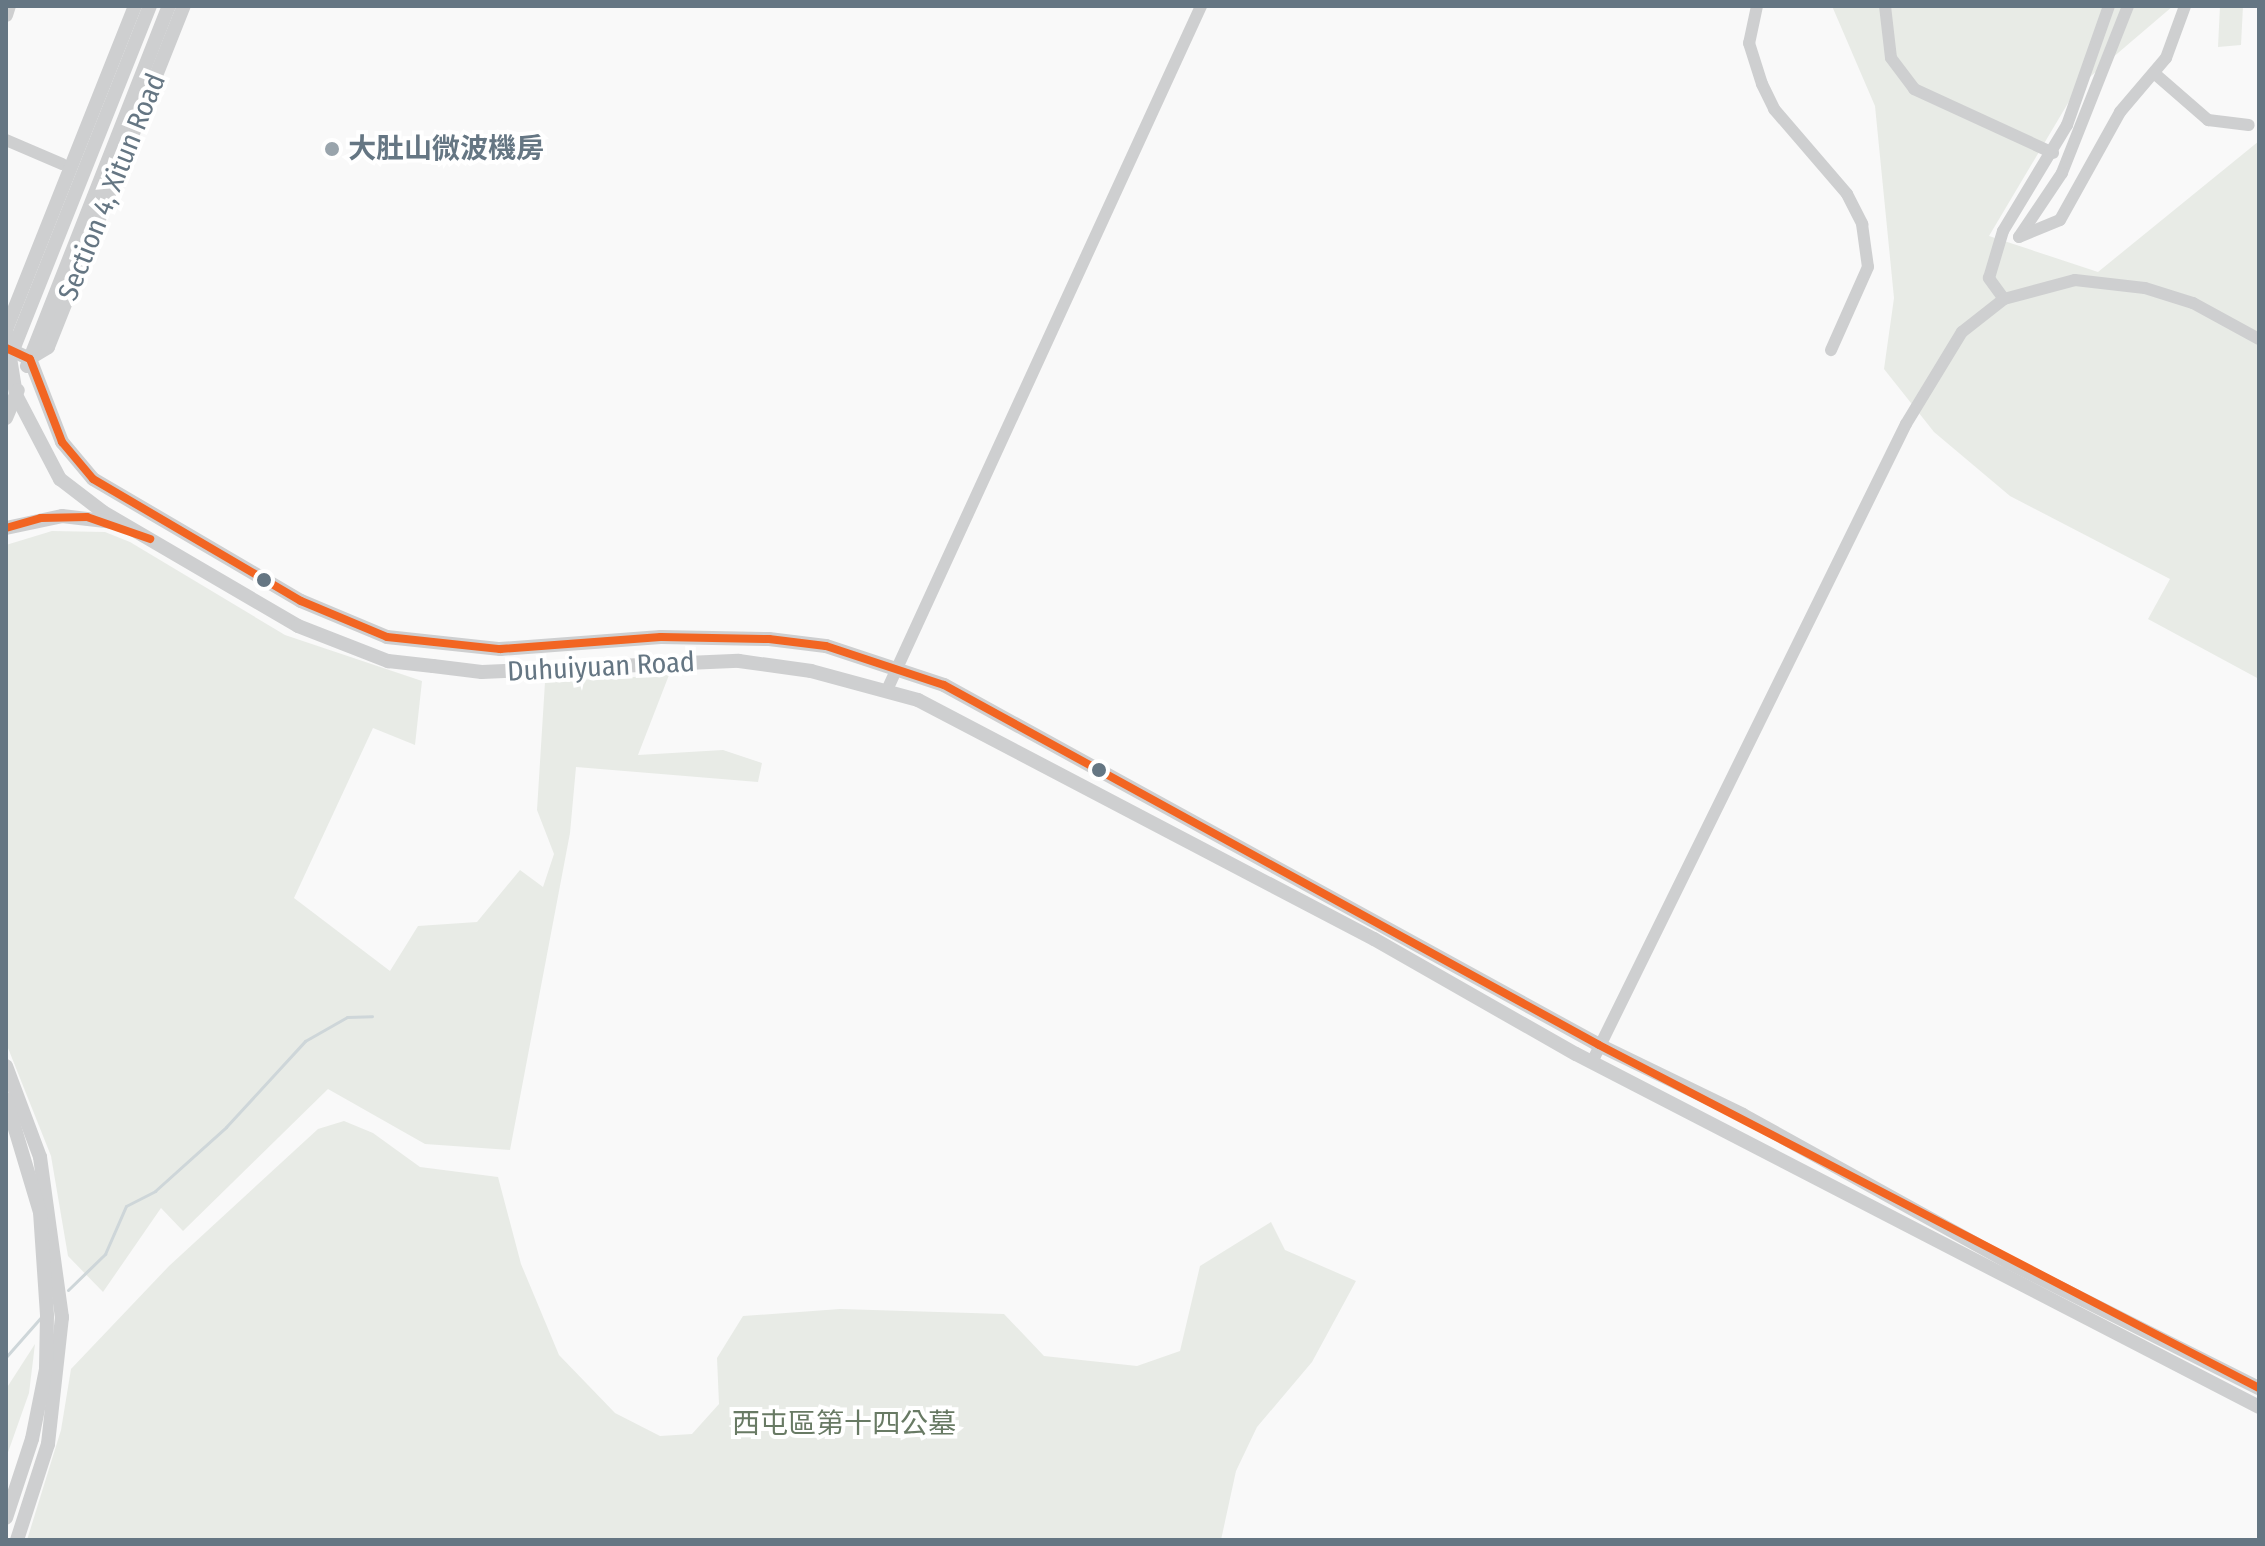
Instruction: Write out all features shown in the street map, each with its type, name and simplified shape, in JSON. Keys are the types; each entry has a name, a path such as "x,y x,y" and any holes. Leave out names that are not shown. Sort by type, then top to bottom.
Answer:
{"street":[{"path":"6,15 9,6"},
{"name":"Section 4, Xitun Road","path":"8,354 6,332 135,6"},
{"name":"Section 4, Xitun Road","path":"8,354 150,6"},
{"name":"Section 4, Xitun Road","path":"6,418 169,6"},
{"name":"Section 4, Xitun Road","path":"30,359 48,347 184,6"},
{"path":"887,690 1201,6"},
{"path":"1757,6 1749,43 1768,97 1847,194 1862,224 1868,267 1831,350"},
{"path":"1885,6 1891,58 1914,89 2053,153"},
{"path":"2004,299 1989,278 2003,231 2053,153 2109,6"},
{"path":"2128,6 2062,173 2019,237 2060,220 2120,112 2154,73 2185,6"},
{"path":"2154,73 2208,120 2249,125"},
{"path":"6,140 62,164"},
{"path":"1592,1062 1906,424 1962,332 2004,299 2075,280 2145,288 2193,303 2259,339"},
{"path":"8,354 30,359"},
{"name":"Duhuiyuan Road","path":"8,354 16,395 60,479 132,529 298,626 388,661 482,672 739,661 887,690 918,700 1374,939 1592,1062 2259,1407"},
{"name":"Duhuiyuan Road","path":"30,359 56,429 93,479 301,601 387,637 500,649 735,636 826,646 896,666 999,713 1599,1045 1743,1115 2008,1262 2259,1388"},
{"path":"6,528 62,516 132,529"},
{"path":"6,1066 40,1157 62,1317 48,1444 17,1540"},
{"path":"6,1099 40,1212 47,1289 46,1369 6,1518"}],"green space":[{"path":"1832,6 2173,6 2077,88 1989,236 2098,272 2259,141 2259,679 2148,619 2170,579 2010,496 1934,432 1884,369 1894,298 1875,106"},
{"path":"2220,6 2243,6 2241,45 2218,47"},
{"path":"52,531 105,532 130,542 285,635 422,681 415,745 373,728 294,898 390,971 418,926 477,922 520,870 543,887 554,854 537,810 545,682 669,675 638,755 723,750 762,763 758,782 576,767 570,833 510,1150 425,1144 328,1089 183,1231 161,1208 103,1292 68,1256 51,1156 6,1043 6,545"},
{"name":"西屯區第十四公墓","path":"344,1121 373,1133 420,1167 498,1177 521,1264 559,1355 615,1413 660,1436 692,1434 719,1404 717,1358 743,1316 840,1309 1004,1314 1044,1356 1137,1366 1180,1351 1200,1266 1271,1222 1285,1250 1356,1281 1312,1362 1257,1427 1236,1471 1221,1540 27,1540 61,1430 71,1369 169,1266 318,1129"},
{"path":"35,1344 29,1393 6,1458 6,1389"}],"waterway":[{"path":"68,1290 105,1254 126,1206 155,1191 226,1127 305,1041 347,1017 372,1016"},
{"path":"6,1357 42,1316"}],"transit line":[{"path":"6,348 30,359 62,442 93,479 301,601 387,637 500,649 661,637 769,639 826,646 944,685 1599,1045 2259,1388"},
{"path":"6,528 41,518 87,517 150,539"}],"place":[{"name":"大肚山微波機房","path":"332,149"}]}
